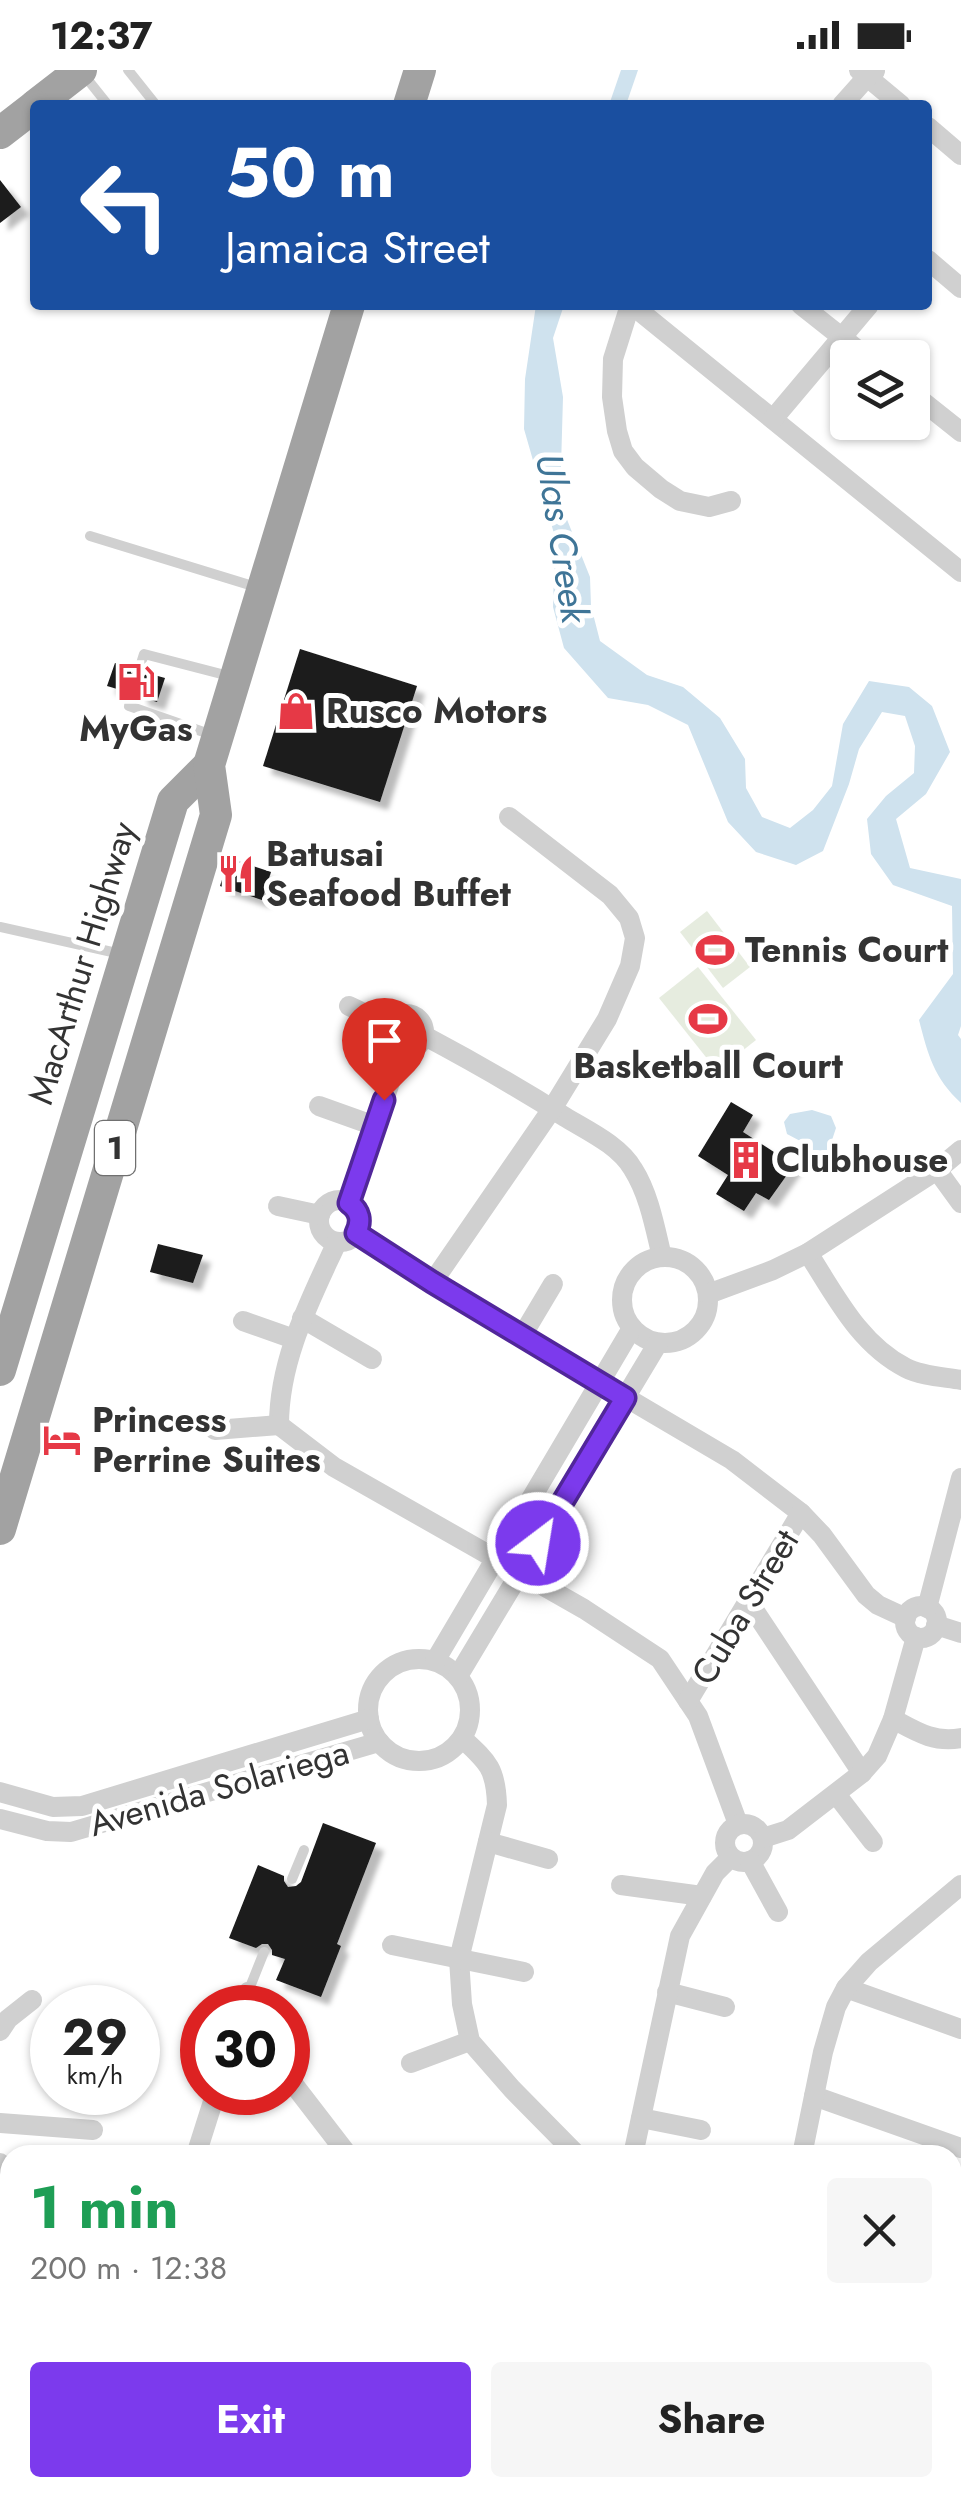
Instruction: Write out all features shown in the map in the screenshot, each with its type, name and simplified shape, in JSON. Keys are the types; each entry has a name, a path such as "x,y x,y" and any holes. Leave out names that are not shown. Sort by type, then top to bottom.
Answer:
{"highway":[{"path":"44,100 81,70"},
{"path":"411,100 420,70"},
{"path":"0,133 30,110"},
{"name":"MacArthur Highway","path":"0,1529 216,814 213,751 347,310"},
{"name":"MacArthur Highway","path":"1,1365 172,802 213,751"}],"street":[{"path":"846,100 868,72 896,100"},
{"path":"932,130 961,155"},
{"path":"932,263 961,288"},
{"path":"629,310 613,360 612,397 623,450 635,467 680,501 709,507 731,501"},
{"path":"637,310 961,572"},
{"path":"808,310 846,340"},
{"path":"773,419 865,310"},
{"path":"930,407 961,432"},
{"path":"432,1282 552,1108 607,1019 630,966 634,938 629,918 610,895 508,817"},
{"path":"349,1006 389,1026"},
{"path":"411,1015 421,1022 423,1035 418,1046 401,1050 388,1038 389,1026 398,1016 411,1015"},
{"path":"423,1035 603,1140 632,1167 644,1191 662,1258"},
{"path":"349,1203 401,1050"},
{"path":"319,1106 375,1126"},
{"path":"708,1294 808,1253 961,1150"},
{"path":"936,1170 961,1203"},
{"path":"279,1425 282,1381 302,1318 347,1237 360,1220 349,1203 335,1201 320,1215 320,1230 330,1240 347,1237 432,1282 732,1460 801,1513 866,1595 911,1628"},
{"path":"278,1206 320,1215"},
{"path":"808,1253 871,1344 908,1370 961,1380"},
{"path":"662,1258 687,1263 704,1282 708,1294 708,1307 695,1331 672,1342 644,1338 632,1328 622,1303 629,1278 649,1260 662,1258"},
{"path":"522,1336 552,1284"},
{"path":"302,1318 372,1359"},
{"path":"243,1321 294,1339"},
{"path":"435,1661 632,1328"},
{"path":"458,1676 658,1342"},
{"path":"215,1430 279,1425 334,1468 584,1609 660,1659 698,1716 738,1824"},
{"path":"932,1616 961,1478"},
{"name":"Cuba Street","path":"688,1701 801,1513"},
{"path":"748,1602 862,1773"},
{"path":"763,1838 788,1830 862,1773 876,1756 893,1719 912,1610 932,1616 961,1633"},
{"path":"418,1659 435,1661 458,1676 465,1687 470,1713 462,1738 441,1756 414,1761 401,1758 379,1742 369,1719 369,1702 386,1672 418,1659"},
{"name":"Avenida Solariega","path":"0,1792 53,1808 82,1806 369,1719"},
{"path":"893,1719 930,1739 961,1738"},
{"path":"462,1738 488,1762 497,1788 497,1804 459,1959 462,2004 470,2041 566,2145"},
{"name":"Avenida Solariega","path":"0,1820 72,1832 379,1742"},
{"path":"228,1762 234,1784"},
{"path":"836,1794 873,1842"},
{"path":"100,1800 106,1822"},
{"path":"636,2145 680,1936 715,1873 741,1859 761,1852 763,1838 757,1828 738,1824 728,1832 725,1846 741,1859 778,1912"},
{"path":"488,1842 548,1860"},
{"path":"620,1885 702,1896"},
{"path":"804,2145 826,2039 846,1988 868,1962 957,1894"},
{"path":"392,1944 524,1972"},
{"path":"846,1988 961,2029"},
{"path":"667,1992 725,2007"},
{"path":"0,2031 30,2002"},
{"path":"411,2063 470,2041"},
{"path":"814,2096 953,2145"},
{"path":"310,2107 340,2145"},
{"path":"199,2145 209,2115"},
{"path":"641,2118 702,2130"},
{"path":"0,2123 92,2130"},
{"path":"325,2145 326,2129"},
{"path":"0,2163 0,2180"}],"lane":[{"path":"81,70 104,100"},
{"path":"128,70 152,100"},
{"path":"90,536 262,589"},
{"path":"139,670 144,654 235,678"},
{"path":"132,694 129,706 213,751"},
{"path":"0,928 126,955"},
{"path":"292,1879 304,1850"},
{"path":"252,1985 264,1952"}],"shaded area":[{"name":"Tennis Court","path":"707,911 750,967 723,988 680,932"},
{"name":"Basketball Court","path":"698,967 756,1040 717,1071 659,998"}],"water":[{"path":"621,70 638,70 628,100 611,100"},
{"name":"Ulas Creek","path":"535,310 562,310 553,338 563,397 560,502 590,577 591,606 600,641 647,675 683,687 720,718 745,759 746,788 762,817 790,828 813,810 832,786 843,724 869,681 909,687 932,706 950,752 926,794 896,819 910,868 961,879 961,1103 933,1065 919,1020 953,974 952,906 893,885 871,854 867,819 886,796 914,773 915,746 905,716 882,712 859,749 823,851 796,865 756,852 728,822 688,725 648,705 608,698 564,648 553,607 555,537 524,429 525,379"},
{"path":"812,1110 831,1116 836,1128 832,1140 835,1148 819,1160 804,1143 787,1134 784,1122 790,1114"},
{"path":"842,1154 850,1157 850,1173 842,1176 834,1173 831,1165 834,1157"}],"building":[{"path":"0,180 21,207 0,223"},
{"path":"300,649 417,686 380,802 263,766"},
{"name":"MyGas","path":"115,663 131,667 136,678 147,673 165,678 157,702 140,697 135,686 124,691 107,686"},
{"path":"229,858 271,872 262,900 220,886"},
{"name":"Clubhouse","path":"731,1102 753,1115 743,1132 794,1165 769,1200 756,1193 744,1211 716,1194 728,1175 698,1156"},
{"path":"158,1244 203,1255 193,1283 150,1272"},
{"path":"323,1823 376,1843 321,1997 310,1993 310,1985 289,1985 276,1980 285,1959 272,1955 268,1944 256,1948 229,1938 258,1865 284,1876 288,1887 301,1882"}],"place":[{"name":"MyGas","path":"136,682"},
{"name":"Rusco Motors","path":"296,711"},
{"name":"Batusai Seafood Buffet","path":"236,874"},
{"name":"Tennis Court","path":"715,950"},
{"name":"Basketball Court","path":"708,1019"},
{"name":"Clubhouse","path":"746,1160"},
{"name":"Princess Perrine Suites","path":"62,1440"}],"route":[{"path":"384,1100 349,1203 360,1220 356,1233 625,1398 538,1543"}]}
